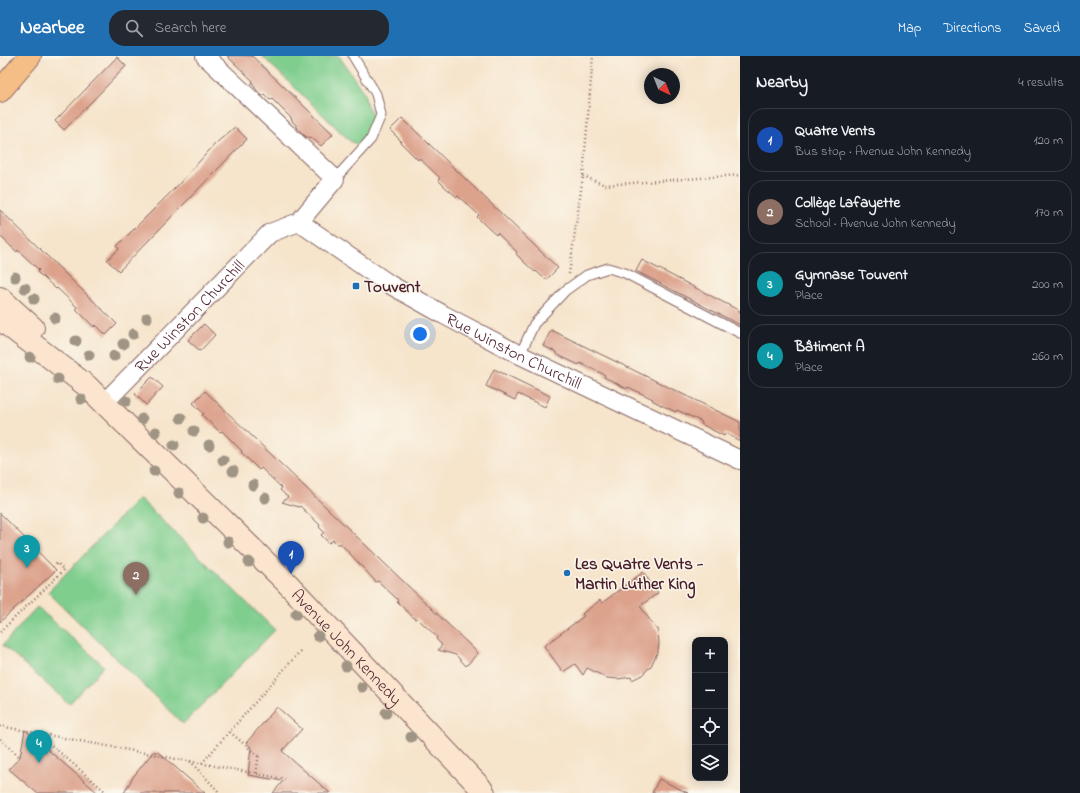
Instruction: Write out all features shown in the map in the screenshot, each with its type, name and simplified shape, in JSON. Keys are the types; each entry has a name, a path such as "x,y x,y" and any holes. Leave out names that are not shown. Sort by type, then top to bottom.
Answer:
{"main road":[{"path":"0,68 9,56"},
{"path":"0,91 30,56"},
{"name":"Avenue John Kennedy","path":"0,298 43,337 87,386 286,582 484,793"},
{"name":"Avenue John Kennedy","path":"0,319 87,386"}],"street":[{"path":"205,56 335,179"},
{"name":"Rue Winston Churchill","path":"104,403 270,233 299,222 335,179"},
{"name":"Rue Winston Churchill","path":"299,222 389,284 444,315 520,355 740,460"}],"lane":[{"path":"335,179 371,139 381,115 376,94 353,56"},
{"path":"520,355 534,324 566,290 587,275 608,268 625,273 740,333"}],"path":[{"path":"566,290 583,176 592,56"},
{"path":"583,176 605,185 740,175"},
{"path":"0,632 64,570 57,563 53,567"},
{"path":"202,764 302,649"},
{"path":"0,726 285,779"},
{"path":"230,732 259,755 256,773"},
{"path":"36,733 107,793"},
{"path":"0,739 20,756"},
{"path":"190,761 220,793"}],"green space":[{"path":"262,56 339,56 364,93 367,107 372,113 372,128 360,145 351,142"},
{"path":"139,498 275,630 183,724 48,592"},
{"path":"37,607 104,666 69,704 3,645"}],"building":[{"path":"227,56 252,56 333,134 321,146 311,137 305,136 296,127 297,126 291,120 292,119 272,99 270,100 264,94 262,96 255,88 252,82 253,81"},
{"path":"117,57 126,66 64,130 55,121"},
{"path":"402,118 558,268 546,280 524,262 516,254 517,252 497,233 496,235 488,228 477,217 479,215 458,196 457,197 445,187 438,180 440,178 419,158 418,160 400,142 401,141 390,130"},
{"path":"235,127 247,139 119,271 107,260 119,249 117,246 179,184 215,144"},
{"path":"0,210 117,324 106,335 96,325 94,327 76,309 77,307 37,272 39,270 18,250 17,252 0,236"},
{"path":"642,260 740,311 740,325 636,271"},
{"path":"204,324 215,335 200,351 188,340"},
{"path":"551,330 740,422 740,441 725,433 724,436 701,424 702,422 677,410 676,412 661,405 652,400 653,399 628,387 627,389 604,377 605,375 580,363 579,365 556,354 556,352 543,346"},
{"path":"494,369 550,396 545,407 518,394 515,400 486,386"},
{"path":"152,377 163,387 146,405 135,394"},
{"path":"205,391 478,653 466,666 456,655 438,650 442,645 436,639 437,637 397,602 398,600 378,581 376,582 340,543 338,545 333,540 329,543 321,535 324,532 319,527 320,525 300,506 282,502 288,497 280,490 282,488 261,468 259,470 222,431 220,432 202,415 204,414 193,403"},
{"path":"0,513 56,570 0,622"},
{"path":"643,572 658,593 640,606 656,629 658,629 658,651 651,666 642,675 632,680 631,677 618,679 607,678 587,668 583,675 575,664 563,672 544,646 584,616 582,614 600,600 602,603"},
{"path":"277,707 302,729 282,751 330,793 273,793 283,781 248,775 251,747 246,743"},
{"path":"25,730 98,793 37,793 9,769 20,757"},
{"path":"153,752 158,752 205,793 124,793 133,777"},
{"path":"659,779 688,793 652,793"}],"place":[{"name":"Touvent","path":"356,286"},
{"name":"Gymnase Touvent","path":"27,568"},
{"name":"Les Quatre Vents - Martin Luther King","path":"567,573"},
{"name":"Quatre Vents","path":"291,574"},
{"name":"Collège Lafayette","path":"136,595"},
{"name":"Bâtiment A","path":"39,763"}]}
